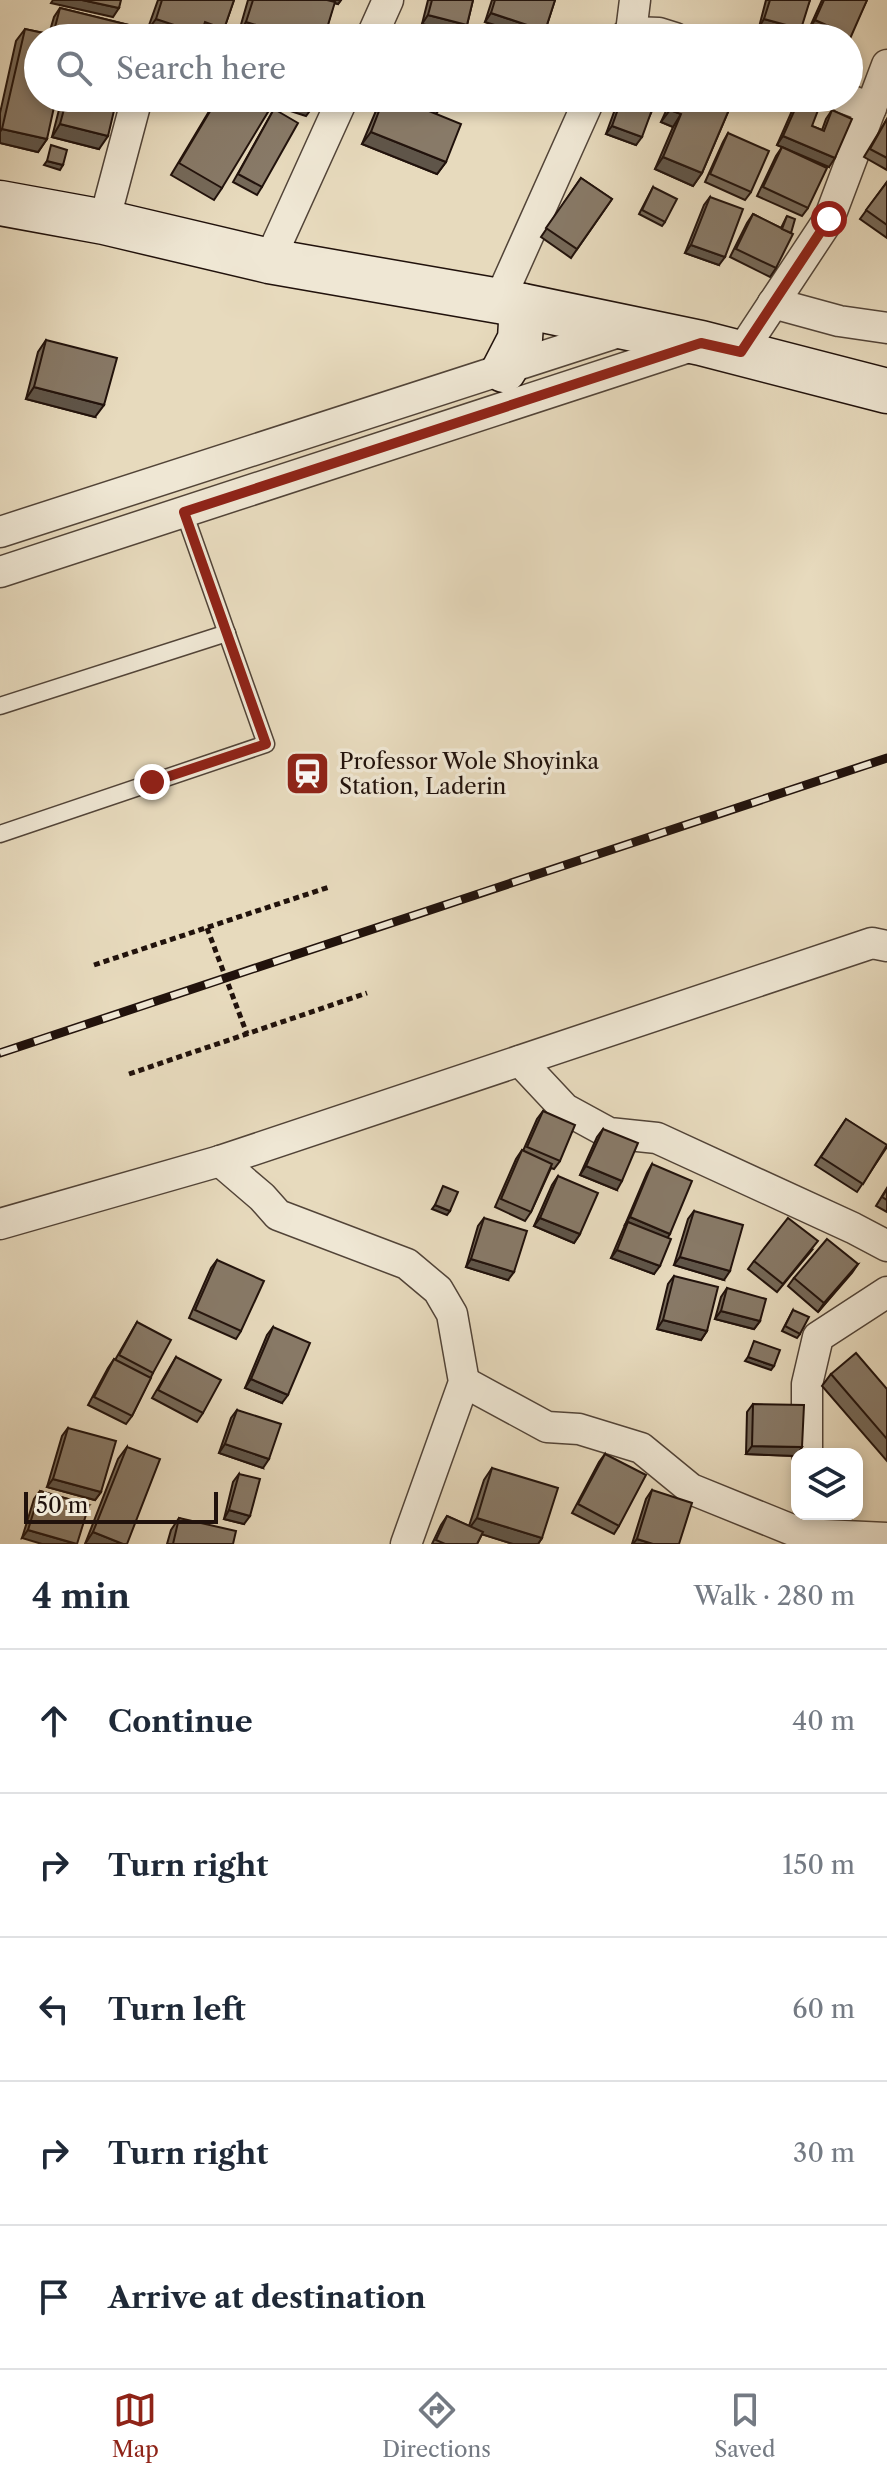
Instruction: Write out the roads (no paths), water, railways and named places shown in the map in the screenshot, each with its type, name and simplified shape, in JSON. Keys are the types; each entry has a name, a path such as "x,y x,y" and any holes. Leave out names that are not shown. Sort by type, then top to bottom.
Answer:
{"street":[{"path":"377,24 388,0"},
{"path":"630,24 635,0"},
{"path":"863,95 887,65"},
{"path":"104,222 133,112"},
{"path":"269,261 337,112"},
{"path":"504,370 520,339 510,304 585,112"},
{"path":"0,572 460,421 721,348 773,303 829,219 855,112"},
{"path":"0,203 104,222 269,261 510,304 721,348 887,391"},
{"path":"773,303 839,321 887,328"},
{"path":"0,532 630,329"},
{"path":"448,389 460,421"},
{"path":"0,1224 220,1161 872,943 887,946"},
{"path":"520,1061 565,1109 609,1133 657,1138 887,1246"},
{"path":"220,1161 278,1215 407,1264 438,1290 452,1314 464,1382 406,1544"},
{"path":"807,1448 807,1384 818,1337 887,1292"},
{"path":"464,1382 547,1427 579,1429 641,1448 691,1489 803,1524 887,1538"}],"lane":[{"path":"0,834 266,744 184,512"},
{"path":"0,706 227,633"}],"railway":[{"path":"0,1053 887,758"}],"place":[{"name":"Professor Wole Shoyinka Station, Laderin","path":"308,774"}]}
